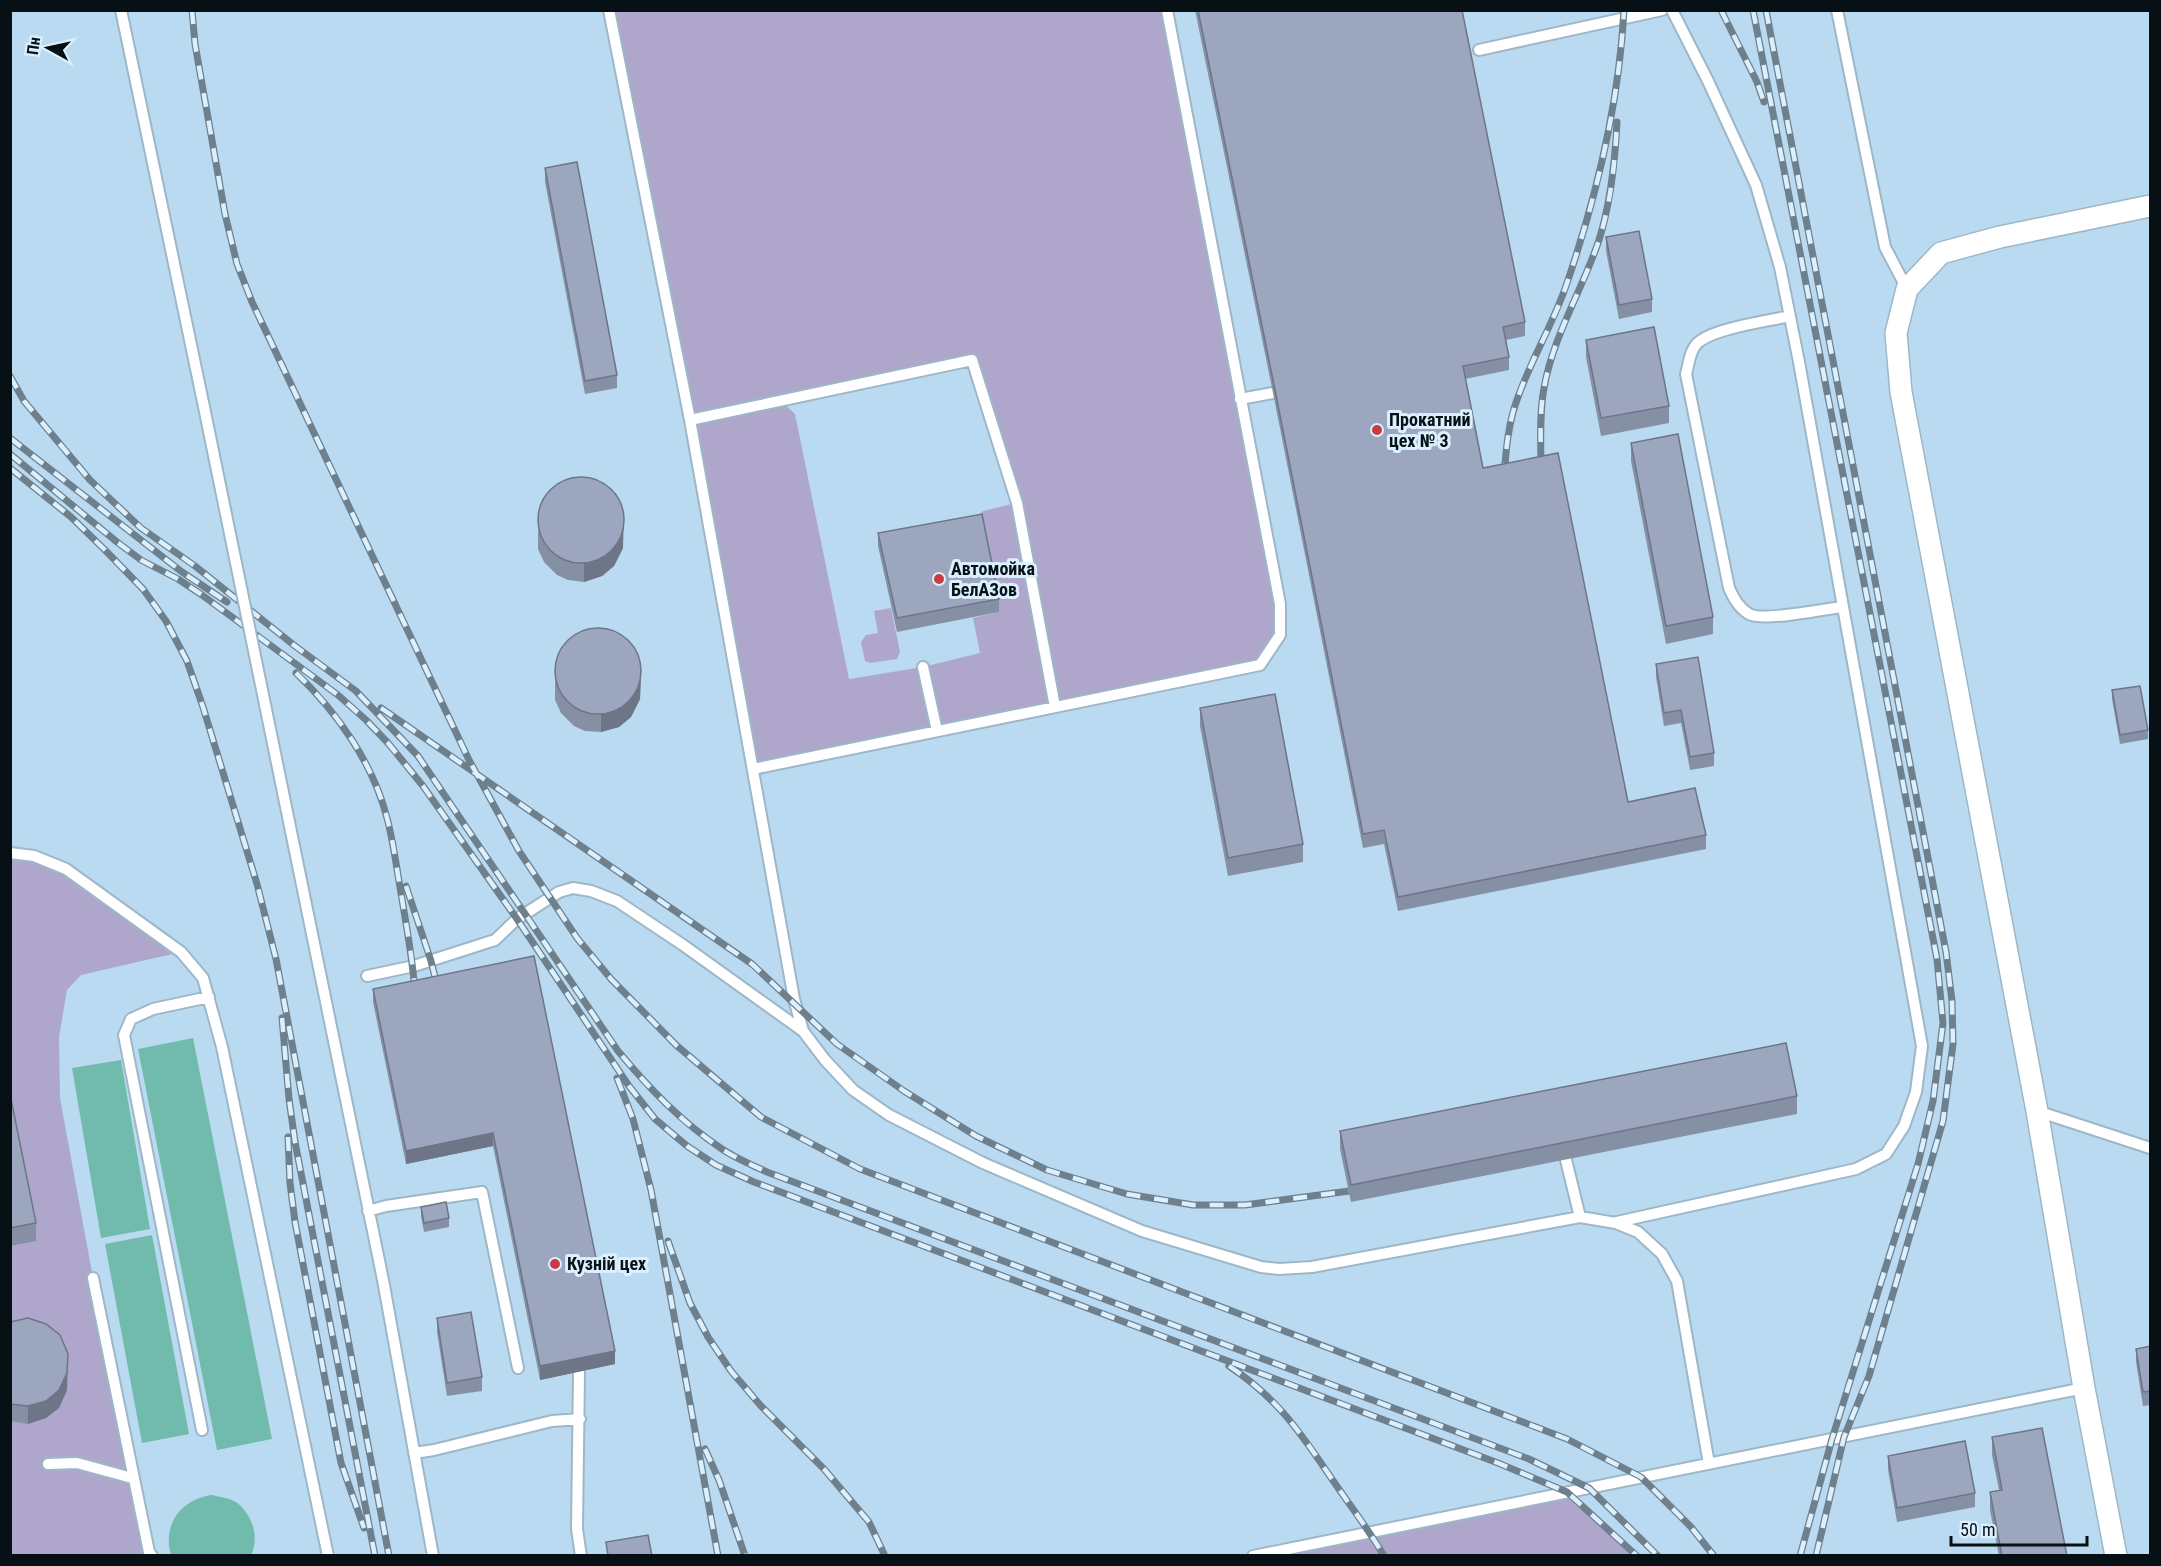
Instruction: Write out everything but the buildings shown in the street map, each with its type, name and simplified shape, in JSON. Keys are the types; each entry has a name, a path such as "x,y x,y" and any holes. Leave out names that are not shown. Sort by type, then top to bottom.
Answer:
{"street":[{"path":"2116,1556 2084,1388 2037,1111 1901,392 1896,333 1907,289 1941,253 2000,237 2151,206"}],"lane":[{"path":"121,10 368,1211 433,1556"},
{"path":"609,10 690,420 794,999 803,1031"},
{"path":"753,769 1260,665 1280,635 1280,604 1167,10"},
{"path":"1479,50 1662,10"},
{"path":"1617,1222 1856,1169 1886,1154 1904,1126 1916,1092 1922,1046 1780,267 1756,185 1672,10"},
{"path":"1837,10 1885,247 1907,289"},
{"path":"1790,316 1717,333 1699,341 1690,355 1686,374 1730,588 1737,605 1751,616 1772,617 1842,606"},
{"path":"690,420 972,360 1017,502 1055,707"},
{"path":"1240,399 1273,393"},
{"path":"922,667 937,731"},
{"path":"10,853 34,856 66,869 181,952 203,978 222,1047 328,1556"},
{"path":"367,976 414,966 495,940 517,919 559,892 573,888 591,891 616,901 683,945 803,1031 825,1060 853,1090 889,1115 983,1163 1142,1231 1261,1268 1279,1269 1312,1267 1580,1217 1617,1222 1638,1232 1662,1254 1677,1281 1709,1464"},
{"path":"202,1430 124,1035 131,1019 153,1009 209,997"},
{"path":"2037,1111 2151,1148"},
{"path":"1566,1160 1580,1217"},
{"path":"368,1211 386,1206 482,1192 518,1368"},
{"path":"93,1278 132,1478 149,1552 152,1556"},
{"path":"579,1372 577,1529 581,1556"},
{"path":"1253,1556 2084,1388"},
{"path":"414,1453 552,1421 580,1419"},
{"path":"48,1464 77,1463 132,1478"}],"shaded area":[{"path":"11,11 2150,11 2150,1555 11,1555"},
{"path":"609,11 1165,11 1280,604 1280,635 1260,665 753,769","holes":["972,361 1016,503 983,511 979,515 999,612 973,618 980,653 923,667 849,679 795,414 781,401"]},
{"path":"891,608 900,652 897,659 870,663 865,661 861,642 866,635 878,633 874,611"},
{"path":"11,853 66,869 181,952 81,975 67,990 59,1037 60,1098 93,1278 152,1555 11,1556"},
{"path":"193,1038 272,1439 217,1450 138,1049"},
{"path":"121,1060 150,1229 101,1238 72,1068"},
{"path":"152,1235 189,1434 142,1443 105,1244"},
{"path":"1567,1492 1637,1555 1253,1556"},
{"path":"212,1495 236,1502 250,1519 255,1541 251,1555 171,1555 169,1534 176,1515 191,1502"}],"railway":[{"path":"192,10 195,44 225,214 237,264 252,302 469,760 519,851 577,938 611,979 676,1045 761,1117 860,1169 1567,1439 1641,1477 1691,1527 1714,1556"},
{"path":"1504,477 1508,437 1515,407 1562,297 1597,182 1612,114 1624,10"},
{"path":"1721,10 1757,82 1764,102"},
{"path":"1753,10 1937,959 1943,1023 1933,1101 1918,1164 1832,1439 1800,1556"},
{"path":"1766,10 1946,952 1952,1001 1953,1044 1943,1121 1869,1376 1844,1437 1816,1556"},
{"path":"1541,470 1542,398 1548,369 1598,243 1612,183 1617,122"},
{"path":"10,376 24,401 90,480 141,528 195,566 295,646 356,691 418,756 618,1051 666,1104 707,1138 732,1155 767,1172 1529,1459 1589,1488 1658,1556"},
{"path":"10,438 182,572 227,602"},
{"path":"10,454 141,560 178,579 202,595 338,695 366,720 423,786 517,919 629,1086 655,1119 687,1146 716,1165 754,1182 1498,1463 1567,1492 1637,1556"},
{"path":"10,468 71,517 143,589 166,621 187,661 257,884 276,959 389,1556"},
{"path":"296,673 326,704 352,740 381,798 394,848 415,993"},
{"path":"381,708 752,964 837,1044 904,1091 976,1136 1047,1170 1127,1194 1193,1205 1245,1205 1349,1191"},
{"path":"406,886 438,989"},
{"path":"282,1018 295,1142 375,1556"},
{"path":"617,1078 633,1119 651,1190 718,1556"},
{"path":"288,1137 295,1222 341,1463 364,1528"},
{"path":"668,1241 690,1303 708,1337 731,1371 761,1406 824,1469 869,1522 885,1556"},
{"path":"1229,1366 1262,1392 1288,1419 1311,1448 1384,1556"},
{"path":"705,1449 719,1480 745,1556"}],"place":[{"name":"Прокатний цех № 3","path":"1377,430"},
{"name":"Автомойка БелАЗов","path":"939,579"},
{"name":"Кузній цех","path":"555,1264"}]}
